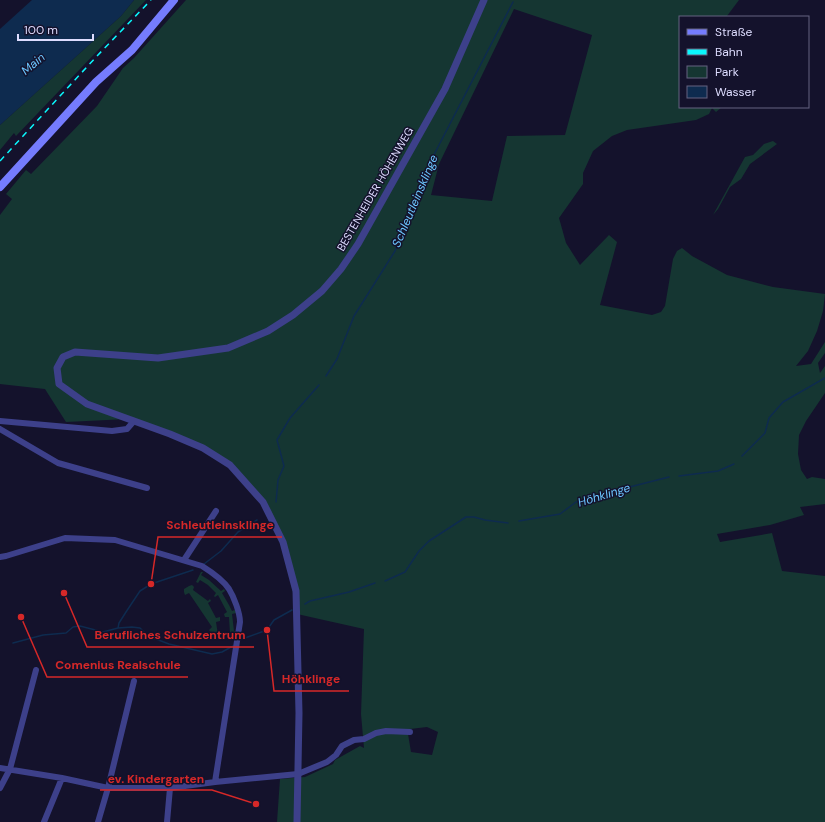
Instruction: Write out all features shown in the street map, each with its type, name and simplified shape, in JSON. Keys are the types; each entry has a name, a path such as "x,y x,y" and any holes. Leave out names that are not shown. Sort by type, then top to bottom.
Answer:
{"main road":[{"path":"0,187 96,82 132,50 174,0"}],"street":[{"name":"BESTENHEIDER HÖHENWEG","path":"297,822 299,713 296,591 284,542 263,502 230,466 204,448 87,404 59,384 57,368 63,357 75,352 158,358 228,348 268,331 293,315 322,291 341,269 358,244 445,89 484,0"},
{"path":"0,421 112,431 127,429 134,421"},
{"path":"0,429 58,463 147,488"},
{"path":"184,560 216,511"},
{"path":"0,557 65,538 114,540 202,566 214,574 228,588 238,611 240,622 214,782"},
{"path":"0,788 10,769 36,670"},
{"path":"98,822 108,788 134,682"},
{"path":"0,768 62,778 108,788 170,788 298,774 327,762 336,755 342,746 354,740 364,739 376,733 386,731 410,732"},
{"path":"44,822 62,778"},
{"path":"167,822 170,788"}],"green space":[{"path":"134,0 146,0 16,136 14,133 0,150 0,125 121,16"},
{"path":"186,0 739,0 727,16 679,16 679,108 712,108 709,114 696,120 627,130 612,136 593,151 583,173 583,184 559,218 566,243 580,265 609,235 617,242 600,305 652,315 661,312 665,306 673,259 677,251 682,248 692,256 727,275 773,287 825,294 823,311 817,331 808,351 796,366 811,364 825,342 825,353 818,363 820,373 825,366 825,393 806,421 799,435 798,454 801,470 807,479 812,477 825,479 825,504 800,507 804,515 770,525 717,534 720,542 772,533 782,571 825,576 825,822 277,822 280,779 305,777 333,764 335,760 360,746 364,748 361,714 364,629 297,614 283,542 263,502 230,465 203,448 128,419 66,422 45,389 0,384 0,215 12,199 6,194 26,170 31,174 97,106 123,68 134,58","holes":["514,9 592,35 565,135 507,136 492,201 431,195 439,164","427,727 438,732 432,755 411,752 408,734 410,729"]},
{"path":"712,108 721,108 716,112"},
{"path":"773,141 777,144 750,164 741,179 730,187 713,215 745,157 753,155 764,144"},
{"path":"201,572 203,572 201,575 221,591 224,589 225,591 222,593 232,611 235,610 236,613 232,614 234,631 237,631 236,634 227,634 230,633 229,617 225,617 224,614 227,612 218,595 215,597 214,596 216,593 200,580 198,583 196,582"},
{"path":"192,585 194,587 193,590 208,601 210,599 211,601 208,603 216,618 220,617 220,621 216,622 218,635 221,635 220,636 214,637 209,630 212,627 189,593 185,595 184,589"}],"water":[{"name":"Main","path":"32,0 134,0 121,16 0,125 0,29"}],"waterway":[{"name":"Schleutleinsklinge","path":"326,376 337,359 354,316 395,251 424,174 513,2"},
{"name":"Höhklinge","path":"742,456 765,433 769,418 783,402 825,378"},
{"name":"Schleutleinsklinge","path":"276,502 278,480 284,466 277,440 290,418 319,385"},
{"name":"Höhklinge","path":"679,476 718,471 734,464"},
{"name":"Höhklinge","path":"519,521 560,514 576,502 669,477"},
{"name":"Höhklinge","path":"385,581 405,572 419,551 429,541 466,517 508,523"},
{"name":"Schleutleinsklinge","path":"204,564 221,551 238,532 257,520"},
{"name":"Schleutleinsklinge","path":"118,628 119,623 140,591 151,584 193,570"},
{"name":"Höhklinge","path":"305,604 310,601 349,592 375,583"},
{"name":"Höhklinge","path":"245,638 267,630 274,620 292,610"},
{"name":"Höhklinge","path":"13,643 43,635 66,633 73,627 80,626 103,632 118,628 140,628 148,636 169,644 212,654 222,652 233,646"}],"railway":[{"path":"0,161 151,0"}],"place":[{"name":"Schleutleinsklinge","path":"151,584"},
{"name":"Berufliches Schulzentrum","path":"64,593"},
{"name":"Comenius Realschule","path":"21,617"},
{"name":"Höhklinge","path":"267,630"},
{"name":"ev. Kindergarten","path":"256,804"}]}
